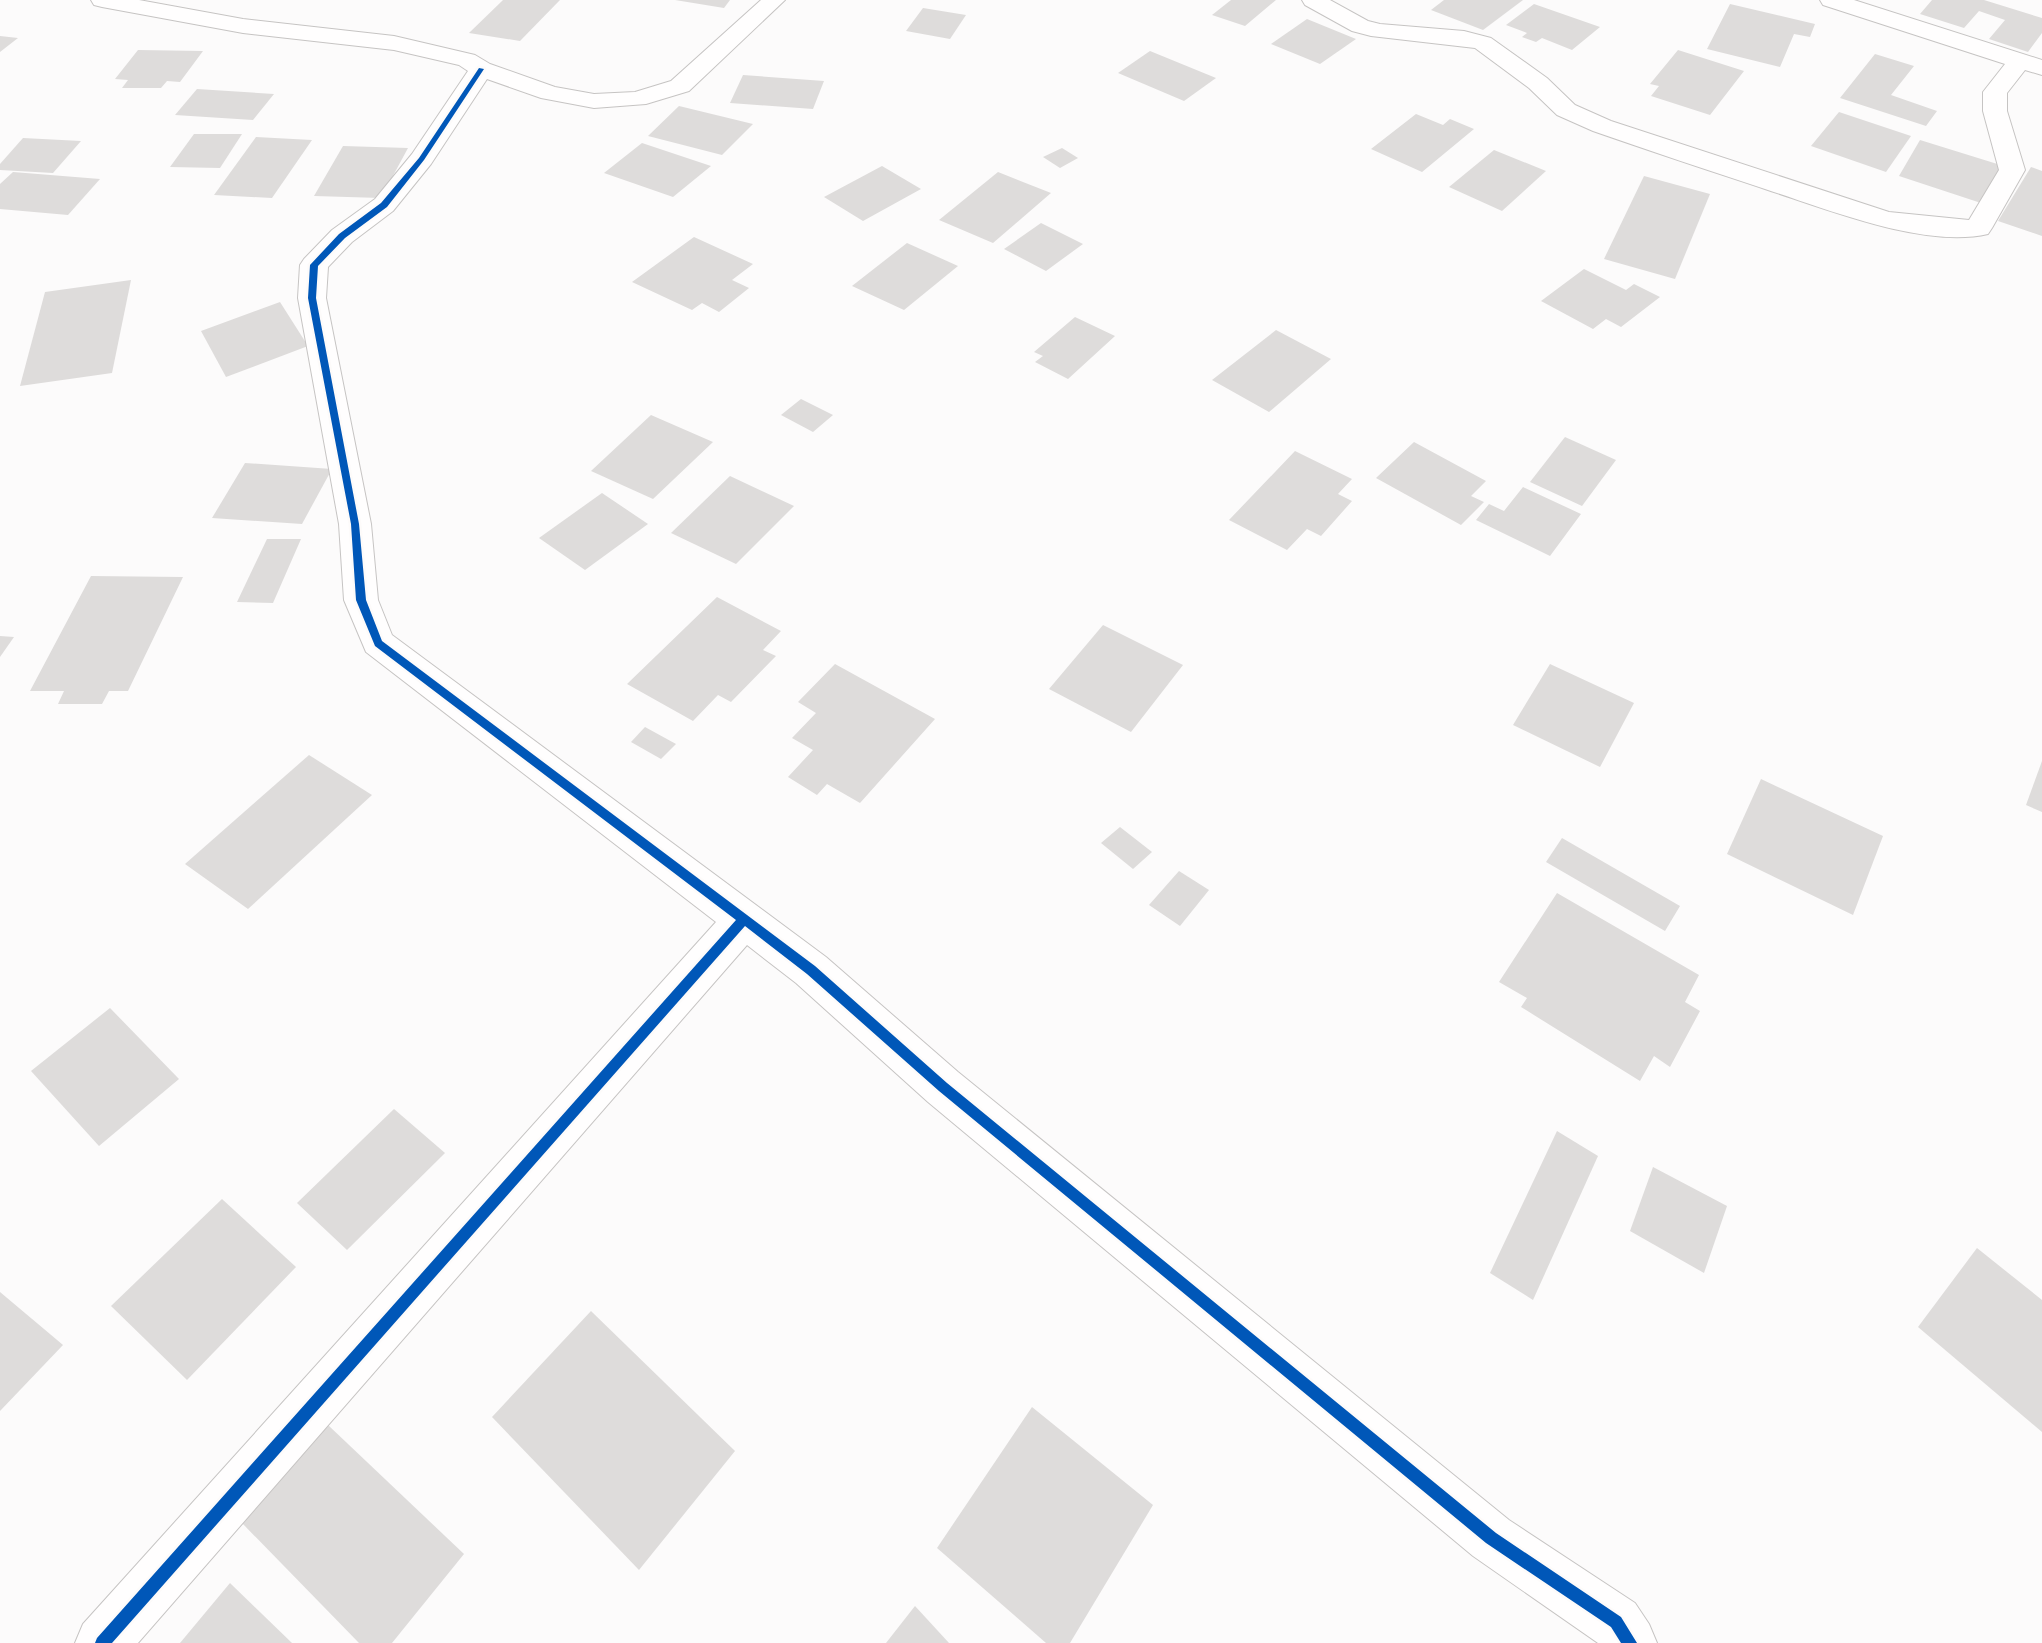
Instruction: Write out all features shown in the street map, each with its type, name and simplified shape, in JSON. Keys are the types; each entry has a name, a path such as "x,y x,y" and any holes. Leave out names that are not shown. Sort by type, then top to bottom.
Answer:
{"street":[{"path":"102,0 243,26 394,43 467,60 481,69 550,93 594,101 637,99 680,86 774,0"},
{"path":"1312,0 1360,26 1379,31 1464,38 1483,43 1538,83 1566,110 1602,126 1885,220 1939,227 1978,228 2012,170 1995,111 1995,92 2031,65"},
{"path":"1831,0 2031,65"},
{"path":"481,69 422,159 384,205 342,236 314,265 312,298 355,524 360,600 378,643 811,970 943,1087 1491,1538 1616,1622 1630,1643"},
{"path":"102,1643 744,919"}],"building":[{"path":"503,0 560,0 520,41 469,33"},
{"path":"675,0 730,0 724,8"},
{"path":"1231,0 1276,0 1245,26 1212,15"},
{"path":"1444,0 1523,0 1483,30 1431,10"},
{"path":"1932,0 1984,0 2042,18 2042,33 2028,52 1989,39 2005,20 1979,11 1964,28 1920,14"},
{"path":"1534,4 1600,27 1572,50 1542,38 1536,42 1522,37 1527,33 1506,25"},
{"path":"1730,4 1815,24 1810,37 1794,34 1780,67 1707,49"},
{"path":"923,8 966,15 950,39 906,31"},
{"path":"1307,19 1356,39 1320,64 1271,44"},
{"path":"0,36 18,38 0,52"},
{"path":"138,50 203,51 180,82 167,81 161,88 122,88 128,80 115,79"},
{"path":"1678,50 1744,71 1710,115 1651,96 1659,86 1650,84"},
{"path":"1150,51 1216,78 1184,101 1118,73"},
{"path":"1875,54 1914,66 1891,95 1937,111 1926,126 1840,98"},
{"path":"743,75 824,81 813,109 730,103"},
{"path":"197,89 274,94 253,120 175,115"},
{"path":"679,106 753,124 722,155 648,136"},
{"path":"1839,112 1911,136 1886,172 1811,146"},
{"path":"1416,114 1443,125 1450,119 1474,129 1422,172 1371,149"},
{"path":"194,134 242,134 220,168 170,167"},
{"path":"256,137 312,140 272,198 214,195"},
{"path":"23,138 81,141 53,173 0,170 0,164"},
{"path":"1920,140 2007,167 1987,205 1899,176"},
{"path":"642,143 711,166 673,197 604,173"},
{"path":"343,146 408,148 381,198 314,196"},
{"path":"1062,148 1078,158 1060,168 1043,157"},
{"path":"1494,150 1546,171 1502,211 1449,187"},
{"path":"882,166 921,189 863,221 824,197"},
{"path":"2031,167 2042,171 2042,236 1998,221"},
{"path":"13,172 100,179 68,215 0,209 0,184"},
{"path":"998,172 1051,193 993,243 939,220"},
{"path":"1644,176 1710,194 1675,279 1604,259"},
{"path":"1041,223 1083,244 1046,271 1004,249"},
{"path":"694,237 753,264 732,280 749,288 719,312 702,303 692,310 632,282"},
{"path":"907,243 958,266 904,310 852,286"},
{"path":"1584,269 1626,290 1634,284 1660,297 1621,327 1606,319 1593,329 1541,301"},
{"path":"131,280 112,373 20,386 45,292"},
{"path":"280,302 308,346 226,377 201,331"},
{"path":"1075,317 1115,336 1068,379 1035,362 1043,356 1034,352"},
{"path":"1276,330 1331,359 1269,412 1212,380"},
{"path":"801,399 833,415 813,432 781,415"},
{"path":"651,415 713,442 653,499 591,471"},
{"path":"1565,437 1616,460 1582,506 1530,482"},
{"path":"1414,442 1486,481 1471,496 1484,502 1461,525 1376,478"},
{"path":"1295,451 1352,479 1338,494 1352,501 1321,536 1307,529 1287,550 1229,520"},
{"path":"245,463 332,469 302,524 212,518"},
{"path":"730,476 794,506 736,564 671,533"},
{"path":"1523,487 1581,514 1550,556 1476,520 1489,504 1504,511"},
{"path":"602,493 648,524 585,570 539,538"},
{"path":"267,539 301,539 273,603 237,602"},
{"path":"91,576 183,577 128,691 109,691 102,704 58,704 64,691 30,691"},
{"path":"717,597 781,631 763,650 776,656 731,702 718,695 693,721 627,684"},
{"path":"1103,625 1183,665 1131,732 1049,689"},
{"path":"0,636 14,637 0,657"},
{"path":"835,664 935,719 860,803 827,784 817,795 788,777 813,750 792,738 816,713 798,702"},
{"path":"1550,664 1634,703 1600,767 1513,725"},
{"path":"645,727 676,744 661,759 631,742"},
{"path":"309,755 372,795 248,909 185,864"},
{"path":"2042,761 2042,812 2026,805"},
{"path":"1761,779 1883,836 1853,915 1727,854"},
{"path":"1120,827 1152,852 1133,869 1101,843"},
{"path":"1562,838 1680,906 1665,931 1546,862"},
{"path":"1179,871 1209,890 1180,926 1149,905"},
{"path":"1557,893 1699,975 1685,1002 1700,1011 1670,1067 1654,1056 1640,1081 1521,1007 1527,998 1499,982"},
{"path":"110,1008 179,1079 99,1146 31,1071"},
{"path":"394,1109 445,1153 347,1250 297,1203"},
{"path":"1557,1131 1598,1156 1533,1300 1490,1273"},
{"path":"1653,1167 1727,1206 1704,1273 1630,1231"},
{"path":"222,1199 296,1267 187,1380 111,1306"},
{"path":"1977,1248 2042,1300 2042,1432 1918,1327"},
{"path":"0,1292 63,1345 0,1411"},
{"path":"591,1311 735,1451 639,1570 492,1417"},
{"path":"1032,1407 1153,1505 1070,1643 1046,1643 937,1548"},
{"path":"328,1425 464,1554 392,1643 359,1643 241,1522"},
{"path":"230,1583 292,1643 180,1643"},
{"path":"915,1606 949,1643 886,1643"}],"cycle path":[{"path":"481,69 422,159 384,205 342,236 314,265 312,298 355,524 361,600 378,643 811,970 943,1087 1491,1538 1616,1622 1630,1643"},
{"path":"102,1643 744,919"}]}
